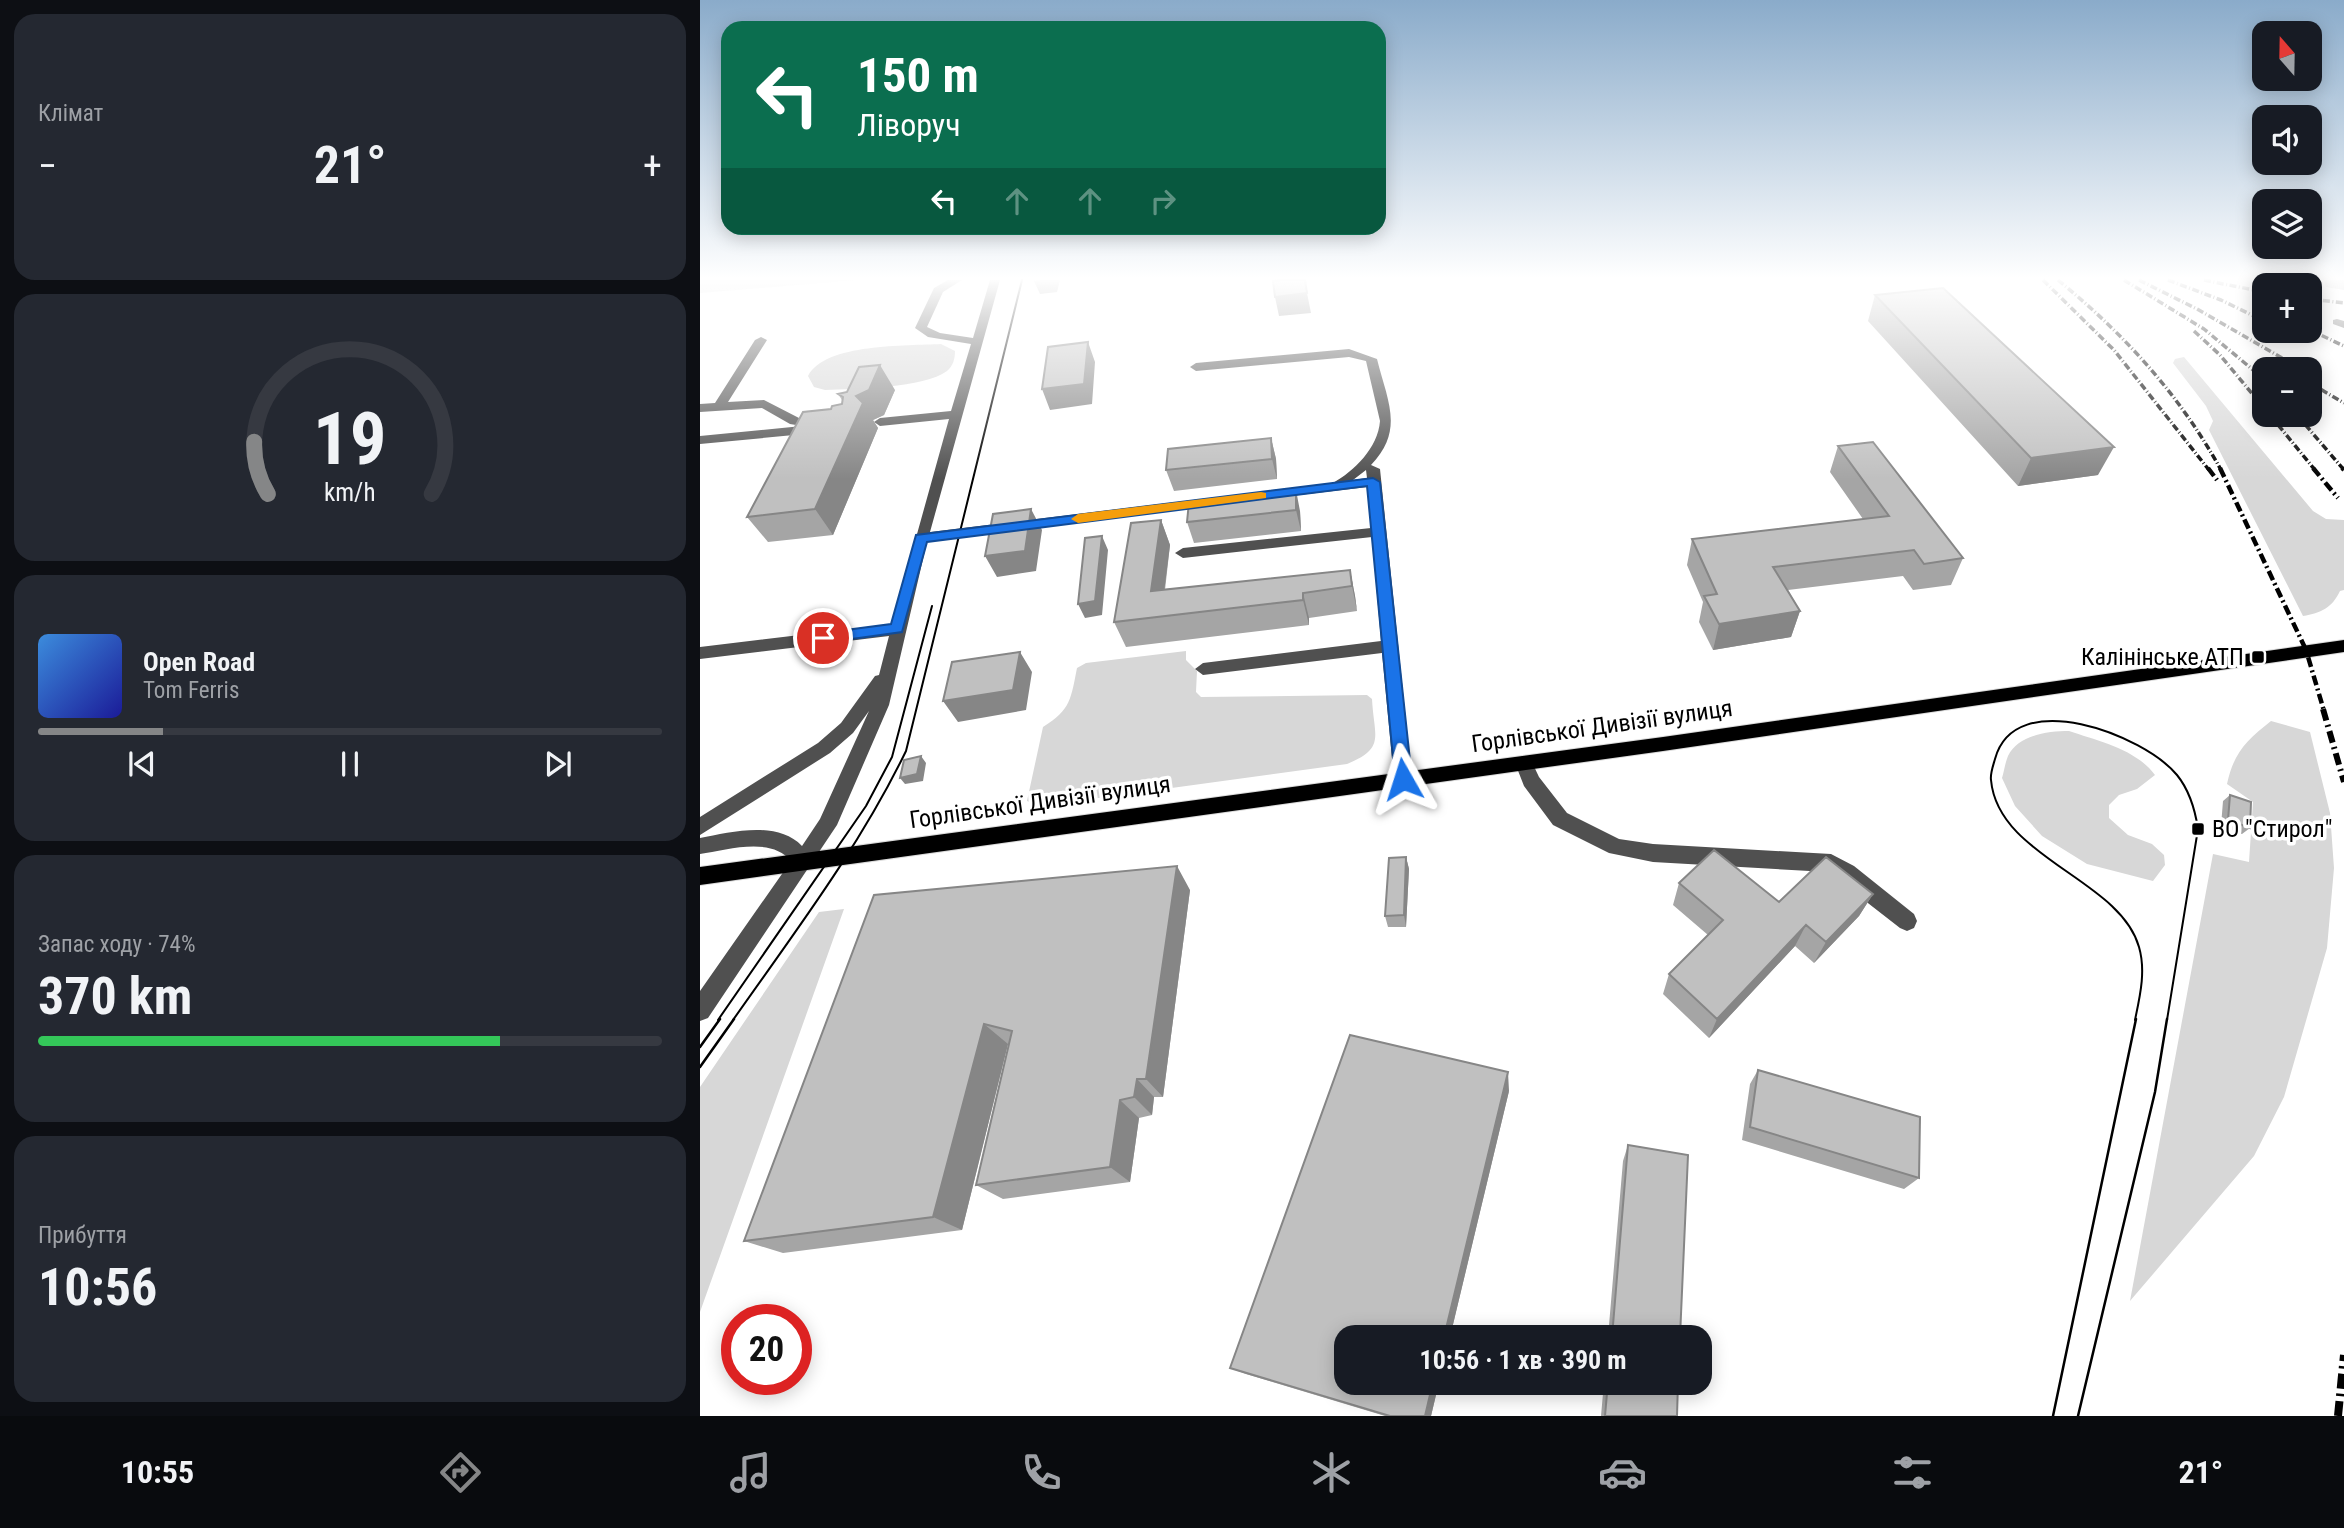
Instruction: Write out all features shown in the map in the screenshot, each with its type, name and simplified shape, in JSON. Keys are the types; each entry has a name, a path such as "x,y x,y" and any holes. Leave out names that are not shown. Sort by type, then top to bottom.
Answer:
{"main road":[{"name":"Горлівської Дивізії вулиця","path":"700,876 1524,763 2344,646"}],"street":[{"path":"719,407 757,346"},
{"path":"700,1010 827,825 846,789 880,705 921,538 976,346"},
{"path":"1196,367 1349,354 1365,355 1371,359 1386,426 1383,439 1358,472 1327,487"},
{"path":"700,408 764,404 795,421 824,427 700,440"},
{"path":"880,422 957,414"},
{"path":"1376,448 1373,482 1403,779"},
{"path":"1259,496 1373,482"},
{"path":"921,538 1232,499"},
{"path":"1183,553 1378,532"},
{"path":"700,653 897,629"},
{"path":"1203,669 1390,646"},
{"path":"700,827 824,748 861,711 888,669"},
{"path":"1524,763 1531,781 1560,819 1616,847 1653,853 1831,863 1847,872 1907,921"},
{"path":"700,846 743,840 774,841 789,846 802,862"}],"shaded area":[{"path":"945,346 955,351 952,365 947,371 922,381 853,389 825,390 814,387 808,376 817,365 831,357 868,348"},
{"path":"2184,357 2313,511 2326,519 2344,520 2344,590 2340,591 2325,609 2303,616 2209,430 2213,421 2206,406 2173,363 2175,359"},
{"path":"1186,651 1186,660 1197,671 1196,692 1201,697 1367,695 1372,699 1375,732 1373,746 1347,764 1040,806 1027,801 1043,727 1064,709 1077,668 1086,663"},
{"path":"2271,721 2310,732 2330,813 2334,868 2327,948 2284,1097 2254,1156 2130,1301 2213,854 2249,862 2253,802 2227,784 2237,755"},
{"path":"2069,731 2127,752 2155,775 2137,789 2119,795 2109,805 2109,818 2128,835 2152,844 2164,855 2165,865 2153,881 2087,864 2042,836 2015,806 2002,778 2013,749 2034,736"},
{"path":"844,909 700,1312 700,1087 819,912"}],"building":[{"path":"1088,346 1084,384 1042,389 1048,347"},
{"path":"1924,346 2005,346 2114,447 2031,458"},
{"path":"880,365 869,390 856,396 863,403 815,509 747,517 803,412 831,409 832,406 842,404 843,397 838,394 847,392 859,367"},
{"path":"1271,438 1272,459 1166,470 1168,449"},
{"path":"1873,442 1963,558 1924,564 1914,550 1773,567 1800,611 1719,624 1704,596 1717,594 1692,539 1889,516 1838,446"},
{"path":"1296,490 1296,510 1187,522 1189,502"},
{"path":"1031,509 1025,551 985,556 993,514"},
{"path":"1161,520 1151,591 1350,570 1352,586 1303,593 1303,600 1114,622 1131,523"},
{"path":"1102,536 1095,601 1078,604 1085,538"},
{"path":"1020,652 1013,690 943,701 952,662"},
{"path":"921,756 917,774 900,778 904,760"},
{"path":"2230,795 2251,802 2250,828 2228,820"},
{"path":"1714,850 1779,902 1826,857 1873,894 1826,942 1806,925 1717,1019 1669,974 1723,920 1679,883"},
{"path":"1406,857 1404,915 1385,916 1389,858"},
{"path":"1177,866 1146,1079 1137,1079 1134,1097 1120,1100 1110,1167 976,1185 1012,1031 984,1024 933,1217 744,1241 874,895"},
{"path":"1350,1035 1508,1072 1447,1325 1334,1325 1334,1395 1430,1395 1425,1416 1390,1416 1230,1368"},
{"path":"1758,1070 1920,1117 1919,1178 1750,1127"},
{"path":"1628,1145 1688,1155 1681,1325 1613,1325"},
{"path":"1607,1395 1678,1395 1677,1416 1605,1416"}],"tram line":[{"path":"733,1020 847,856 906,751 1006,346"},
{"path":"718,1020 866,806 892,757 932,606"},
{"path":"2135,1020 2142,984 2142,965 2139,947 2127,923 2109,903 2036,849 2014,829 1999,807 1991,778 1995,759 2007,737 2027,725 2053,721 2081,724 2110,733 2161,760 2182,781 2189,794 2198,829 2167,1020"},
{"path":"700,1047 720,1019"},
{"path":"700,1067 734,1019"},
{"path":"2053,1416 2136,1019"},
{"path":"2078,1416 2155,1092 2167,1019"}],"railway":[{"path":"2110,346 2209,470"},
{"path":"2130,346 2188,416 2221,470"},
{"path":"2210,346 2252,394"},
{"path":"2224,346 2252,369"},
{"path":"2261,346 2280,357"},
{"path":"2322,390 2344,403"},
{"path":"2280,427 2315,470"},
{"path":"2307,427 2344,470 2342,468"},
{"path":"2208,468 2217,480"},
{"path":"2313,468 2338,498"},
{"path":"2221,470 2306,650 2324,711"},
{"path":"2323,709 2344,782"},
{"path":"2338,1416 2344,1355"}],"slow traffic":[{"path":"1078,519 1261,496"}],"place":[{"name":"Калінінське АТП","path":"2258,657"},
{"name":"ВО \"Стирол\"","path":"2198,829"}],"route":[{"path":"823,638 897,629 921,538 1373,482 1403,779"}]}
